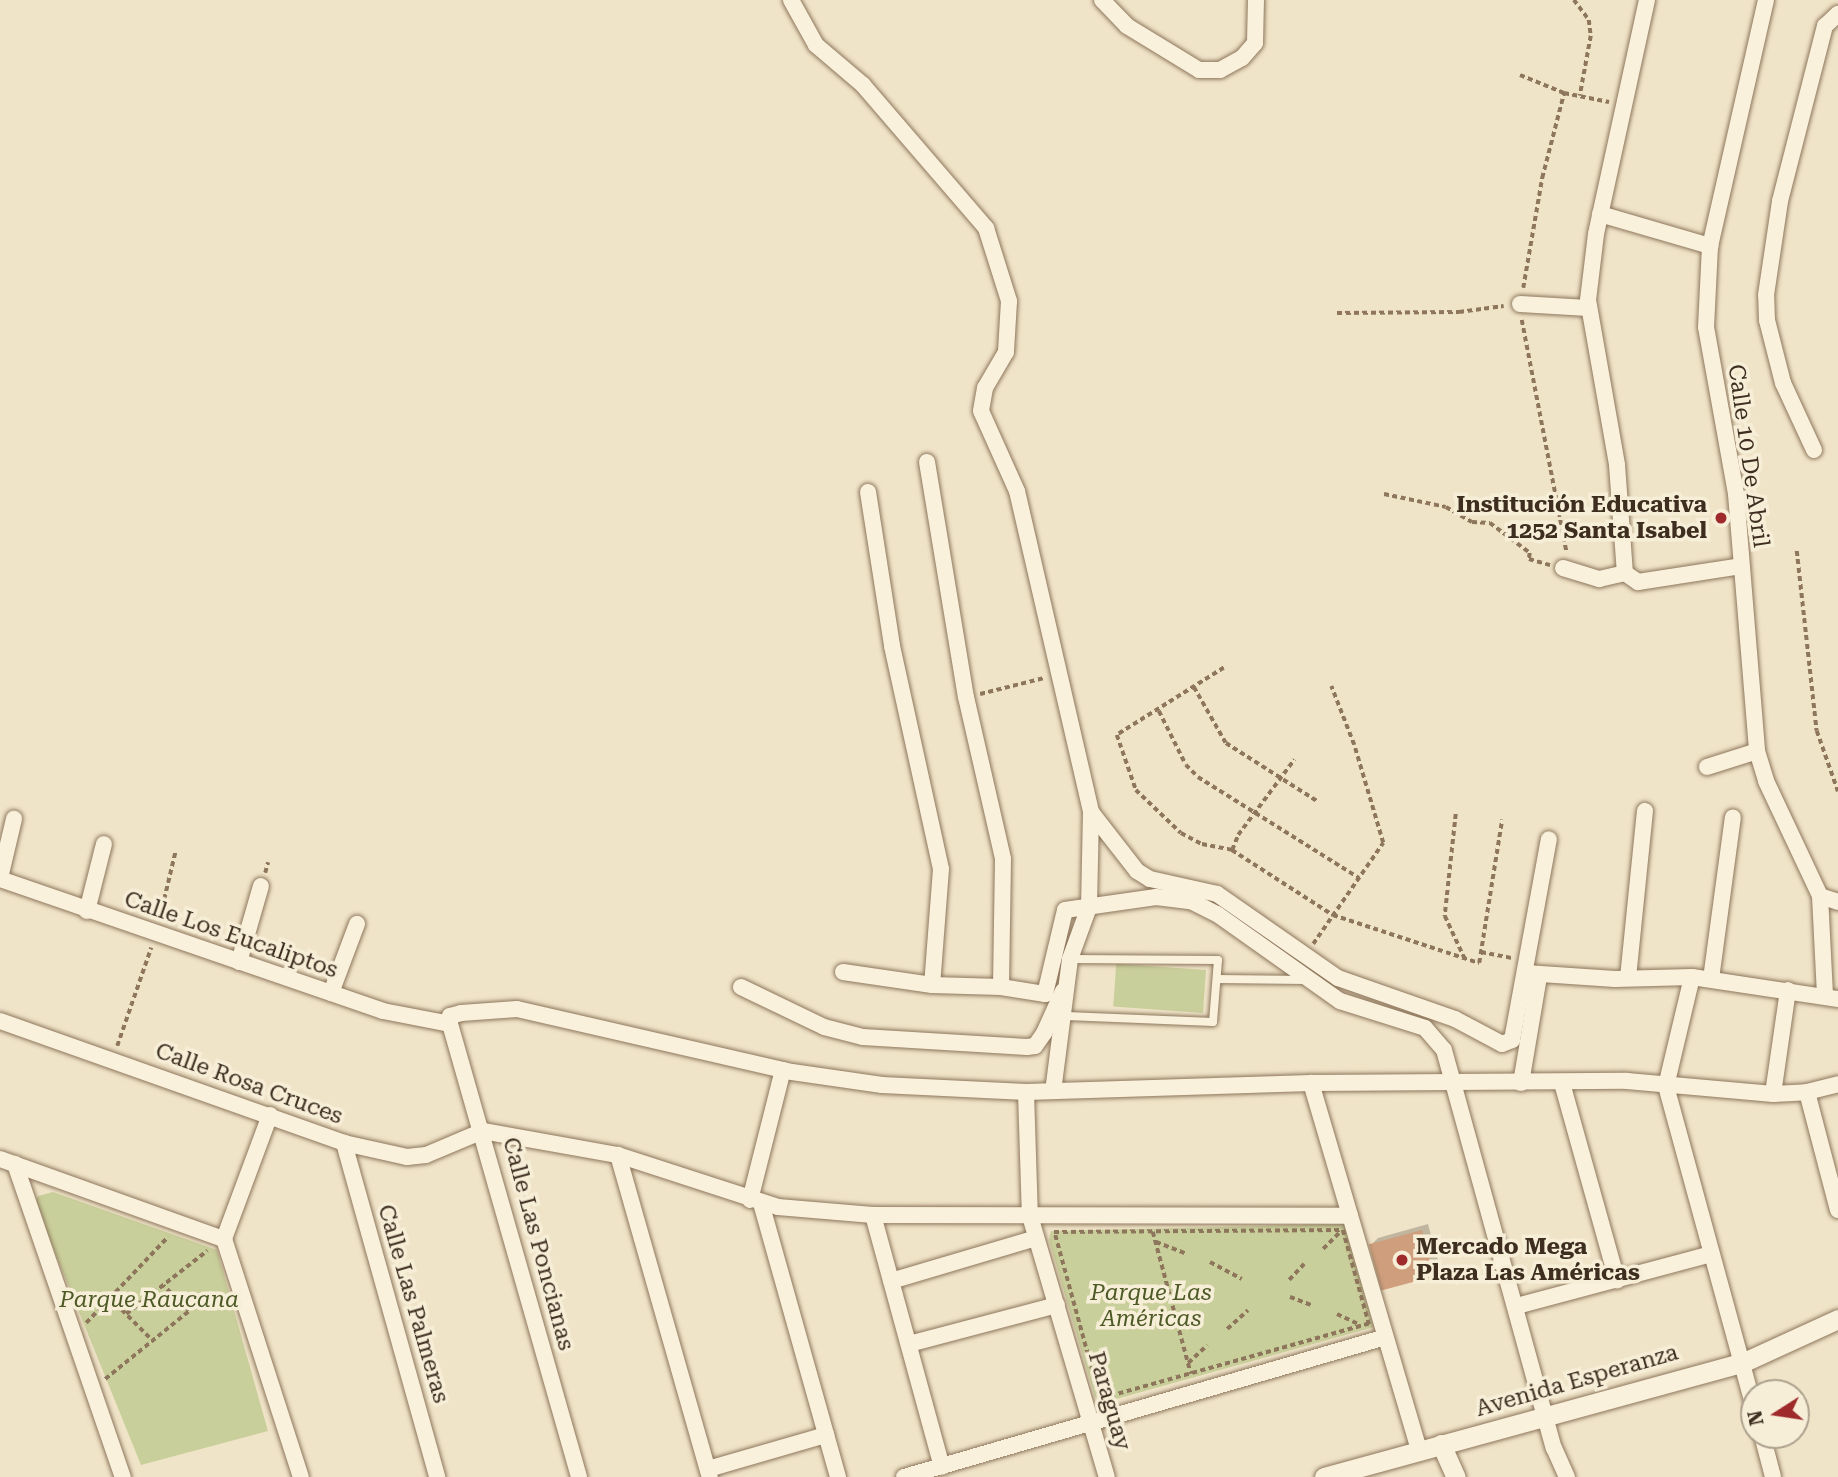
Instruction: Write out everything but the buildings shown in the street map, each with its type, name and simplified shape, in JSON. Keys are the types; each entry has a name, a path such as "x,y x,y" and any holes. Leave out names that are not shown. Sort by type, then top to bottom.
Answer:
{"street":[{"path":"741,987 824,1027 863,1037 1035,1046 1044,1033 1065,985 1070,960 1089,907 1091,812 1017,491 981,411 985,388 1006,352 1010,311 994,246 986,228 863,85 816,45 790,0"},
{"path":"1102,0 1128,26 1199,70 1220,70 1242,58 1255,43 1256,0"},
{"path":"1625,573 1617,465 1588,309 1600,214 1647,0"},
{"name":"Calle 10 De Abril","path":"1766,0 1710,246 1706,327 1735,494 1757,751 1766,781 1820,897 1831,997"},
{"path":"1814,450 1783,383 1767,320 1766,295 1780,201 1821,39 1825,26 1838,14"},
{"path":"1600,214 1710,246"},
{"path":"1520,304 1588,309"},
{"path":"927,462 966,697 1003,859 1001,987"},
{"path":"868,492 892,646 941,869 932,985"},
{"path":"1563,568 1599,579 1625,573 1638,582 1741,566"},
{"path":"1706,767 1757,751"},
{"path":"1628,978 1645,811"},
{"path":"1091,812 1137,871 1150,879 1217,894 1304,958 1338,978 1455,1019 1502,1044 1512,1040 1531,971"},
{"path":"1711,979 1733,817"},
{"path":"0,878 14,819"},
{"path":"1521,1083 1531,971 1549,839"},
{"path":"87,911 104,844"},
{"name":"Calle Los Eucaliptos","path":"0,878 87,911 383,1012 450,1024"},
{"path":"239,962 261,887"},
{"path":"843,972 932,985 1001,987 1045,994 1061,912 1156,897 1192,901 1217,914 1340,1001 1425,1028 1444,1051 1548,1415 1554,1448 1567,1477"},
{"path":"1820,897 1838,902"},
{"path":"331,993 357,924"},
{"path":"1531,971 1628,978 1692,976 1831,997"},
{"path":"1692,976 1666,1086 1746,1379"},
{"path":"1053,1091 1066,1016 1065,985"},
{"path":"1773,1094 1787,990"},
{"path":"450,1024 450,1016 461,1013 517,1009 783,1070 882,1085 1026,1092 1311,1083 1562,1083 1666,1086 1773,1094 1807,1092 1838,1084"},
{"name":"Calle Rosa Cruces","path":"0,1021 113,1058 344,1143 415,1157 483,1131"},
{"name":"Calle Las Poncianas","path":"450,1024 483,1131 579,1477"},
{"path":"783,1070 755,1202 838,1477"},
{"path":"1311,1083 1350,1216 1375,1340 1419,1450"},
{"path":"1562,1083 1617,1280"},
{"name":"Paraguay","path":"1026,1092 1030,1216 1093,1422 1107,1477"},
{"path":"1807,1092 1838,1210"},
{"path":"270,1115 224,1238 301,1477"},
{"path":"483,1131 618,1154 755,1202 873,1215 1030,1216 1151,1223 1350,1216"},
{"name":"Calle Las Palmeras","path":"344,1143 437,1477"},
{"path":"618,1154 709,1473 826,1435"},
{"path":"7,1162 224,1238"},
{"path":"7,1162 123,1477"},
{"path":"873,1215 942,1467"},
{"path":"891,1281 1036,1238"},
{"path":"1517,1306 1711,1254"},
{"path":"909,1344 1057,1305"},
{"name":"Avenida Esperanza","path":"1324,1477 1742,1363 1837,1325"},
{"path":"904,1477 1375,1340"},
{"path":"1441,1444 1456,1477"},
{"path":"1766,1449 1773,1477"}],"lane":[{"path":"1066,1016 1213,1022 1218,960 1070,960"},
{"path":"1217,979 1310,980"}],"path":[{"path":"1574,0 1589,20 1591,36 1580,96"},
{"path":"1520,75 1563,93 1624,105"},
{"path":"1384,494 1489,523 1530,553 1528,559 1563,568 1566,547 1520,304 1542,178 1563,93"},
{"path":"1337,313 1459,312 1520,304"},
{"path":"1797,551 1817,731 1838,791"},
{"path":"1224,668 1117,735 1136,790 1181,833 1202,844 1232,850 1333,915 1479,963 1502,820"},
{"path":"966,697 1060,674"},
{"path":"1304,958 1382,843 1354,745 1331,686"},
{"path":"1194,687 1226,743 1317,801"},
{"path":"1159,711 1186,765 1253,814 1359,877"},
{"path":"1232,850 1253,814 1294,760"},
{"path":"1455,814 1445,916 1465,959"},
{"path":"160,916 176,853"},
{"path":"113,1058 156,933"},
{"path":"1481,952 1531,971"},
{"path":"1151,1223 1196,1392"},
{"path":"1151,1223 1343,1230 1369,1324 1363,1325 1108,1397 1099,1396 1053,1236 1059,1231 1151,1223"},
{"path":"84,1325 168,1237"},
{"path":"1156,1242 1187,1254"},
{"path":"126,1314 207,1251"},
{"path":"1210,1262 1242,1279"},
{"path":"1289,1280 1304,1264"},
{"path":"106,1379 151,1339 189,1311 163,1286"},
{"path":"1290,1297 1313,1306"},
{"path":"110,1298 151,1339"},
{"path":"1227,1329 1248,1310"},
{"path":"1337,1314 1363,1325 1375,1340"},
{"path":"1188,1363 1207,1345"}],"green space":[{"path":"1116,964 1206,970 1203,1013 1113,1007"},
{"name":"Parque Raucana","path":"53,1192 217,1250 268,1431 141,1465 35,1203 38,1196"},
{"name":"Parque Las Américas","path":"1345,1224 1374,1327 1109,1401 1095,1397 1049,1240 1051,1231"}],"place":[{"name":"Institución Educativa 1252 Santa Isabel","path":"1721,518"},
{"name":"Mercado Mega Plaza Las Américas","path":"1402,1260"}]}
